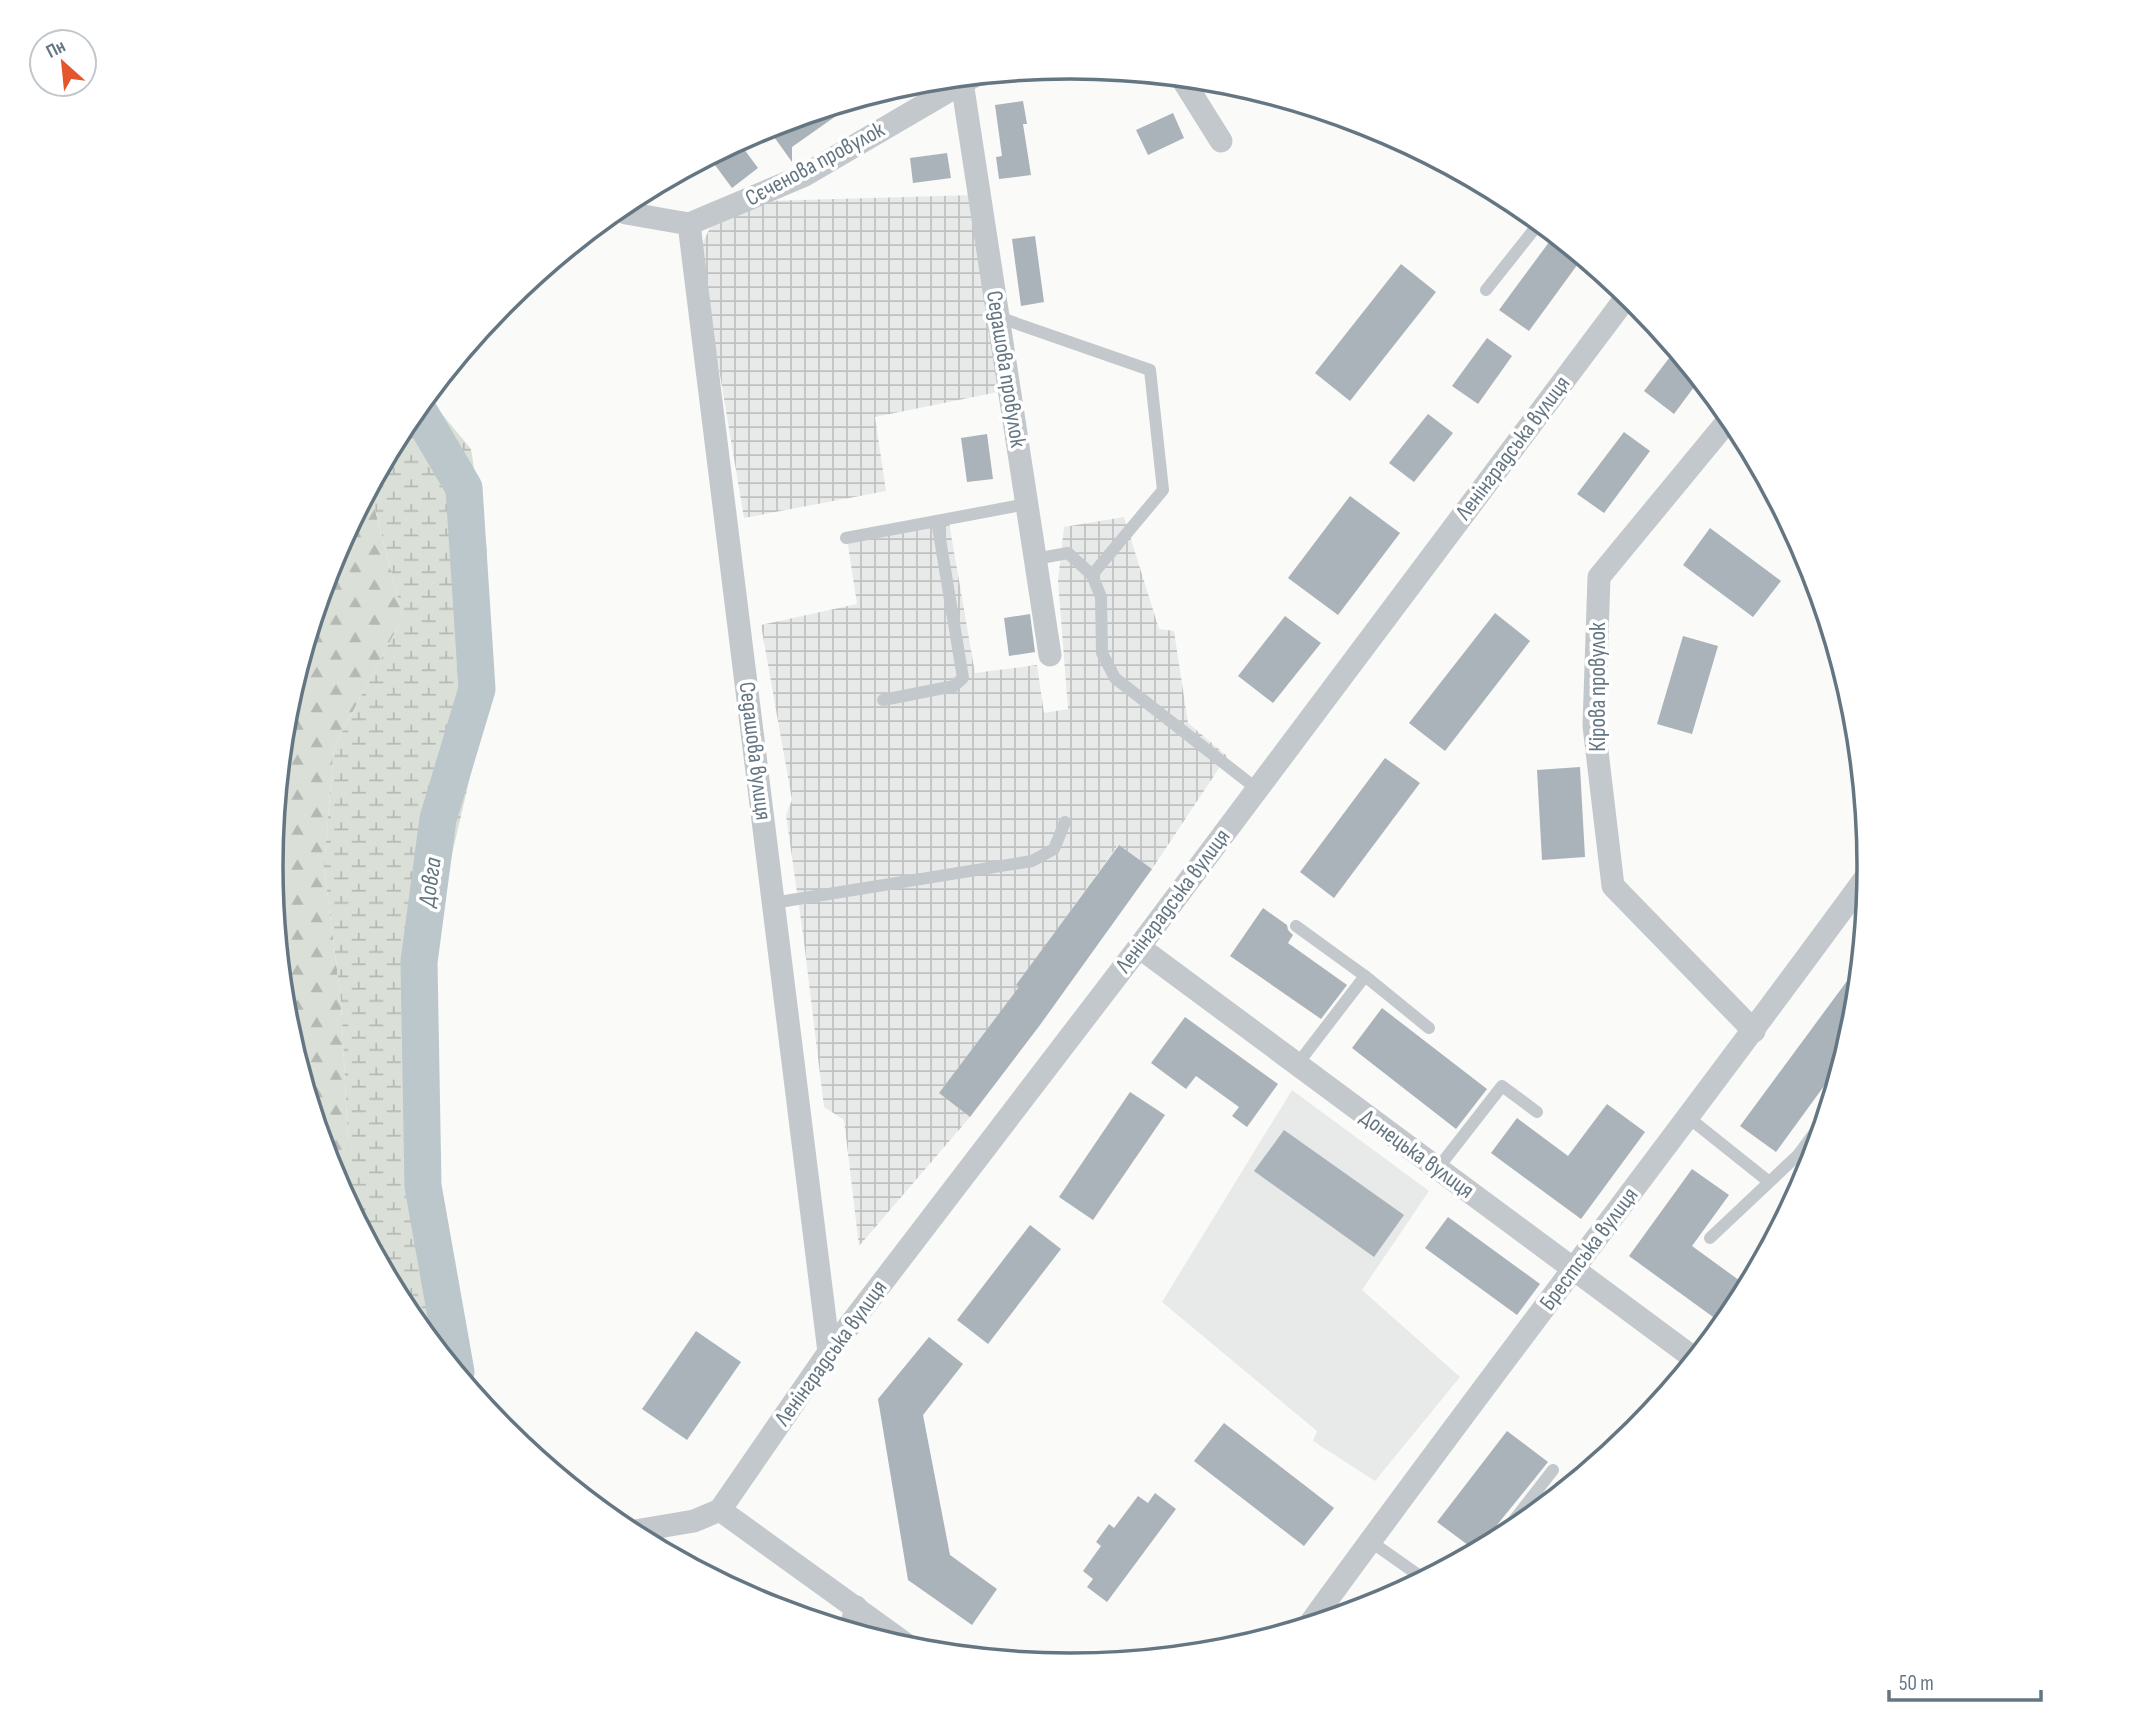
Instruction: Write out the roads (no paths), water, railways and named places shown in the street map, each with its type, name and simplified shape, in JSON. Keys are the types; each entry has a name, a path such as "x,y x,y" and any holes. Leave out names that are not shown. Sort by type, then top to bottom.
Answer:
{"street":[{"name":"Седашова провулок","path":"969,85 998,317 1050,655"},
{"name":"Сєченова провулок","path":"689,223 803,176 953,88"},
{"path":"1188,88 1221,141"},
{"path":"629,214 689,223"},
{"name":"Седашова вулиця","path":"689,223 829,1352"},
{"name":"Ленінградська вулиця","path":"720,1510 829,1352 1139,947 1621,304"},
{"name":"Кірова провулок","path":"1723,427 1600,577 1594,726 1613,886 1754,1031"},
{"name":"Брестська вулиця","path":"1318,1613 1857,889"},
{"name":"Донецька вулиця","path":"1139,947 1296,1066 1688,1354"},
{"path":"646,1529 694,1521 720,1510 889,1631"},
{"path":"852,1622 856,1607"}],"lane":[{"path":"1486,290 1534,230"},
{"path":"998,317 1150,370 1163,490 1092,575"},
{"path":"846,538 1027,504"},
{"path":"883,700 954,686 962,678 937,521"},
{"path":"1035,559 1068,553 1092,575 1101,597 1102,653 1115,678 1257,789"},
{"path":"774,904 1032,861 1054,849 1065,822"},
{"path":"1296,926 1365,976 1429,1028"},
{"path":"1296,1066 1365,976"},
{"path":"1438,1168 1502,1086 1537,1112"},
{"path":"1689,1118 1768,1181"},
{"path":"1710,1238 1798,1155 1807,1143"},
{"path":"1798,1155 1801,1158"},
{"path":"1520,1513 1553,1470"},
{"path":"1370,1541 1416,1573"}],"waterway":[{"name":"Довга","path":"423,419 464,488 477,689 438,819 419,962 423,1186 453,1353"}]}
